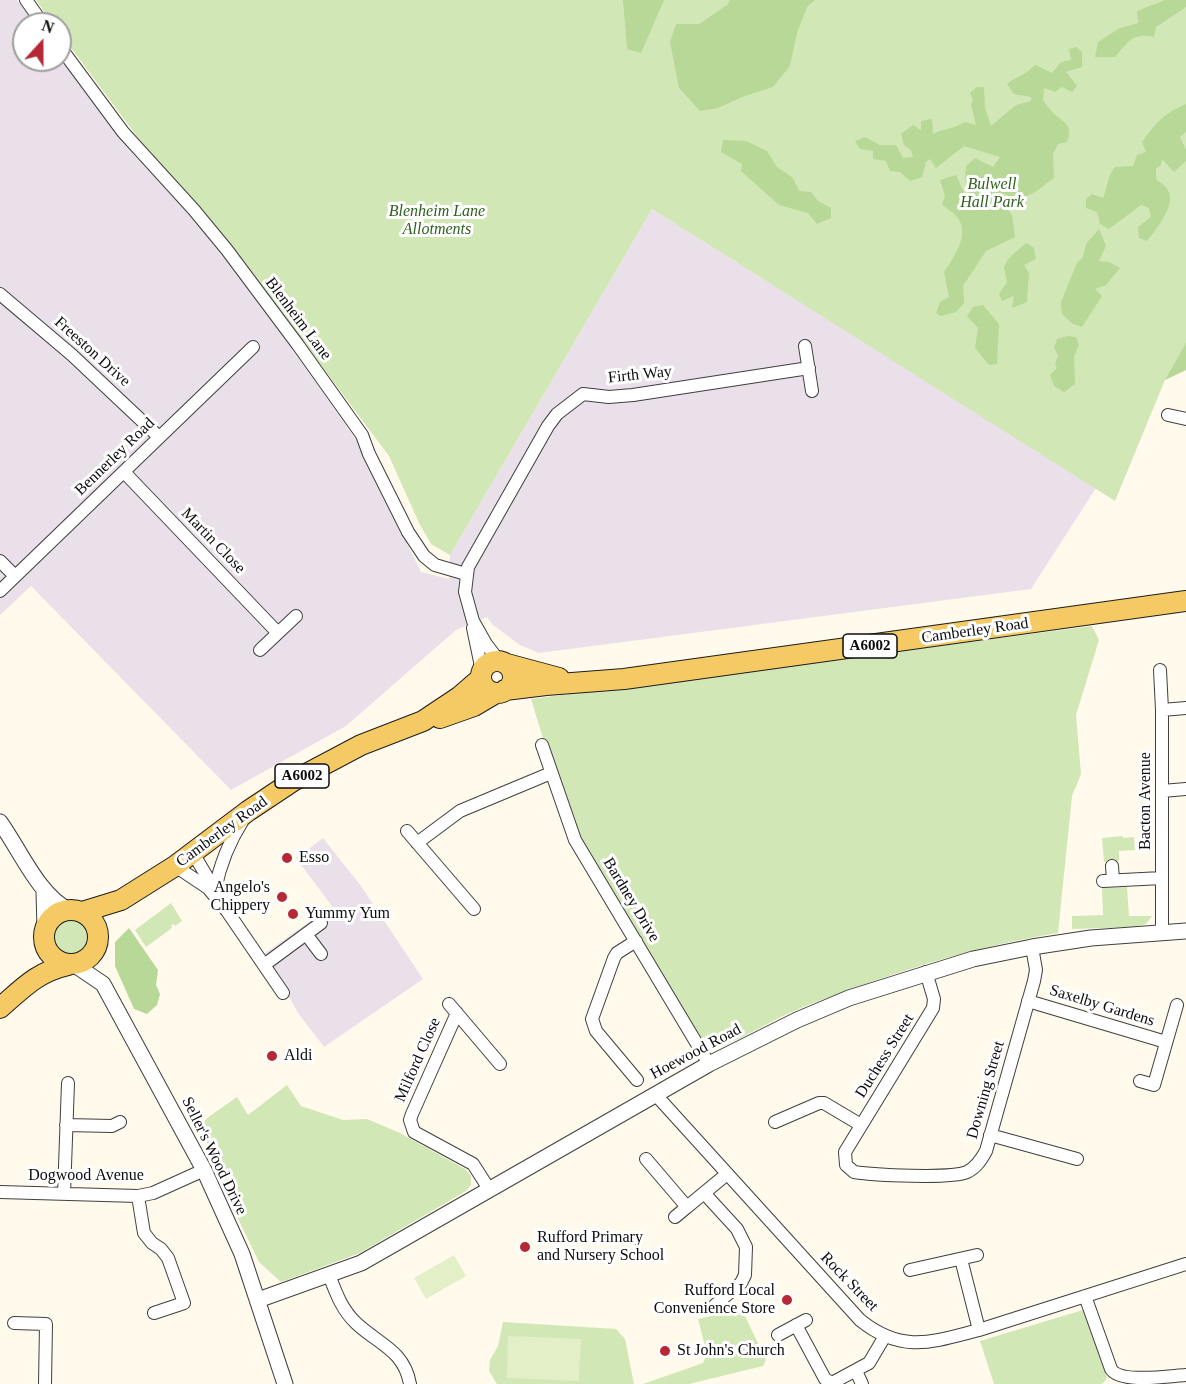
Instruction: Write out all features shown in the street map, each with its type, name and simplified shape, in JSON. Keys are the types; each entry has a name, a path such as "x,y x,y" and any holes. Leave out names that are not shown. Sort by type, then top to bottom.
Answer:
{"main road":[{"name":"Camberley Road","path":"423,721 443,718 501,692 586,681 624,679 1186,601"},
{"name":"Camberley Road","path":"75,911 121,900 175,866 248,811 292,782 361,745 423,721 459,697 492,668 586,681"},
{"path":"492,668 513,675 511,684 501,692 486,688 492,668"},
{"name":"Camberley Road","path":"99,938 104,921 121,900"},
{"path":"0,995 34,965 54,916 75,911 94,922 99,938 92,956 87,960 48,970 39,975 0,1008"},
{"path":"45,936 53,958 71,965"}],"street":[{"name":"Blenheim Lane","path":"72,63 123,132 227,250 362,435 398,512 424,556 435,565 466,574"},
{"name":"Freeston Drive","path":"0,294 87,368 159,437"},
{"path":"805,346 813,391"},
{"name":"Bennerley Road","path":"0,591 253,347"},
{"name":"Firth Way","path":"466,574 470,560 548,426 557,414 583,394 609,397 633,395 809,368"},
{"path":"1168,415 1184,414"},
{"name":"Martin Close","path":"124,472 278,633"},
{"path":"0,561 15,576"},
{"path":"466,574 465,592 475,642 492,668"},
{"path":"260,650 296,616"},
{"path":"472,621 486,644 492,668"},
{"name":"Bacton Avenue","path":"1160,670 1162,932"},
{"path":"1162,710 1186,708"},
{"name":"Bardney Drive","path":"542,745 575,840 709,1064"},
{"path":"417,843 460,811 551,773"},
{"path":"1162,791 1186,789"},
{"path":"215,890 221,863 229,843 248,811"},
{"path":"0,822 44,892 59,905 75,911"},
{"path":"407,831 474,909"},
{"path":"193,853 227,911"},
{"path":"175,866 208,888 227,911 283,993"},
{"path":"1112,866 1108,881 1162,878"},
{"path":"44,892 45,936"},
{"path":"264,964 321,923"},
{"name":"Hoewood Road","path":"258,1300 361,1263 709,1064 798,1020 849,998 926,972 973,959 1032,947 1091,938 1186,931"},
{"path":"306,934 321,954"},
{"path":"636,941 614,958 592,1019 596,1031 637,1080"},
{"name":"Downing Street","path":"844,1152 844,1161 854,1172 948,1176 968,1171 977,1165 986,1151 1036,970 1032,947"},
{"name":"Seller's Wood Drive","path":"71,965 103,984 204,1170 242,1254 284,1383"},
{"name":"Duchess Street","path":"844,1152 933,1008 934,999 926,972"},
{"name":"Saxelby Gardens","path":"1028,1001 1166,1042"},
{"path":"1140,1081 1154,1085 1177,1005"},
{"name":"Milford Close","path":"489,1189 472,1164 418,1136 411,1128 411,1114 453,1008 500,1065"},
{"path":"627,1068 638,1059"},
{"path":"64,1194 66,1125 72,1097 68,1083"},
{"name":"Rock Street","path":"655,1094 860,1320 885,1336 901,1342 915,1343 980,1330 1186,1264"},
{"path":"775,1122 819,1103 824,1103 861,1125"},
{"path":"66,1125 116,1128"},
{"path":"990,1135 1073,1154"},
{"path":"654,1163 687,1207"},
{"name":"Dogwood Avenue","path":"0,1192 138,1196 153,1193 204,1170"},
{"path":"675,1217 727,1174"},
{"path":"705,1192 737,1228 746,1247 747,1257 745,1275 741,1283 715,1305"},
{"path":"138,1196 144,1233 168,1258 184,1303 154,1313"},
{"path":"910,1270 977,1255"},
{"path":"961,1259 980,1330"},
{"path":"329,1275 338,1300 346,1312 357,1324 401,1359 408,1372 410,1384"},
{"path":"1085,1296 1113,1380 1186,1375"},
{"path":"14,1323 46,1324 45,1384"},
{"path":"778,1335 801,1323 825,1379 832,1383 869,1363 885,1336"},
{"path":"856,1371 862,1384"}],"shaded area":[{"path":"0,0 17,0 26,12 12,12 12,72 71,72 132,153 216,244 356,440 421,572 449,579 450,555 652,209 1096,488 1031,589 539,653 520,645 493,625 487,617 456,630 346,726 231,790 31,586 0,615"},
{"path":"323,838 361,886 423,979 324,1047 298,1013 265,953 332,906 296,858"}],"green space":[{"path":"36,0 1186,0 1186,370 1165,380 1115,501 652,209 450,555 431,544 389,456 224,236 150,154 72,49 72,12 44,12"},
{"path":"623,0 664,0 641,53 627,49"},
{"path":"730,0 815,0 807,7 797,33 790,66 773,87 718,108 700,111 679,88 670,42 676,24 699,24 727,5"},
{"path":"1165,0 1186,0 1186,7 1156,27 1154,37 1135,37 1115,57 1095,57 1098,42 1120,28 1138,23 1137,11"},
{"name":"Bulwell Hall Park","path":"1076,47 1082,52 1082,67 1066,72 1077,86 1072,92 1062,87 1055,92 1044,88 1043,100 1053,113 1067,124 1069,131 1067,142 1058,144 1053,154 1054,178 1035,192 1018,200 1004,194 1004,204 1012,215 1015,237 986,251 963,286 964,303 956,312 941,316 936,313 940,302 949,297 944,272 959,247 962,226 958,218 942,204 945,196 940,180 956,175 966,197 970,191 965,179 966,166 975,158 993,167 1000,157 964,146 936,168 930,159 926,162 922,177 910,181 900,172 890,171 886,161 873,159 873,151 860,149 855,141 866,137 879,145 896,145 903,158 913,157 911,150 904,145 901,134 913,125 921,130 921,121 932,119 933,134 965,122 976,125 970,93 977,87 984,87 985,108 991,126 1016,105 1031,101 1031,97 1014,94 1007,84 1035,65 1052,73 1061,62 1071,60 1069,49"},
{"path":"1186,104 1186,132 1180,137 1186,150 1186,161 1174,172 1162,159 1161,165 1156,169 1156,179 1167,189 1170,201 1155,230 1147,241 1139,238 1138,227 1151,217 1149,208 1141,205 1109,229 1100,224 1097,212 1086,208 1086,199 1092,194 1103,198 1115,167 1133,166 1137,155 1146,152 1142,142 1152,129 1166,115"},
{"path":"723,140 746,141 767,151 777,167 793,178 799,191 811,192 818,201 831,208 831,218 817,224 808,213 779,205 741,171 742,164 721,152"},
{"path":"1099,229 1106,246 1099,261 1109,262 1120,268 1106,285 1095,289 1102,296 1082,327 1073,324 1062,314 1061,302 1077,263 1083,257 1086,244"},
{"path":"1026,243 1034,248 1036,259 1024,265 1029,273 1027,302 1012,308 1014,296 1002,301 999,294 1007,282 1004,267 1009,258"},
{"path":"983,305 999,324 997,364 989,365 975,348 978,328 967,316 973,307"},
{"path":"1068,336 1076,337 1079,345 1074,356 1075,384 1064,392 1054,386 1050,375 1057,368 1055,364 1058,355 1054,348 1057,339"},
{"path":"1186,343 1186,370 1165,380"},
{"path":"1092,626 1099,640 1076,715 1081,774 1072,796 1058,933 992,946 897,973 803,1007 741,1038 719,1046 712,1045 699,1036 581,840 554,774 531,699"},
{"path":"1123,836 1123,838 1134,837 1135,850 1119,851 1119,861 1104,862 1102,838"},
{"path":"1127,887 1129,916 1152,916 1146,924 1135,927 1072,929 1072,916 1103,915 1102,888"},
{"path":"171,903 182,921 175,926 171,925 172,928 146,947 135,930"},
{"path":"71,919 78,920 84,925 89,931 89,945 84,951 78,956 71,957 64,956 58,951 53,945 52,938 53,931 58,925 64,920"},
{"path":"129,928 158,970 156,985 160,994 157,1005 147,1014 134,1009 115,966 115,942"},
{"path":"287,1085 301,1106 343,1120 367,1119 400,1133 465,1169 471,1176 471,1185 466,1191 360,1253 281,1282 259,1262 211,1163 210,1150 200,1128 207,1118 237,1097 248,1115"},
{"path":"454,1255 466,1276 426,1299 414,1278"},
{"path":"738,1310 744,1314 766,1360 763,1366 689,1384 643,1384 703,1363 707,1354 698,1319"},
{"path":"1083,1310 1086,1312 1108,1371 1106,1380 1102,1384 994,1384 980,1341"},
{"path":"503,1322 616,1329 625,1339 634,1384 497,1384 489,1371 490,1360 498,1346"},
{"path":"508,1336 581,1339 579,1381 507,1378"}],"place":[{"name":"Esso","path":"287,858"},
{"name":"Angelo's Chippery","path":"282,897"},
{"name":"Yummy Yum","path":"293,914"},
{"name":"Aldi","path":"272,1056"},
{"name":"Rufford Primary and Nursery School","path":"525,1247"},
{"name":"Rufford Local Convenience Store","path":"787,1300"},
{"name":"St John's Church","path":"665,1351"}],"park label":[{"name":"Blenheim Lane Allotments","path":"437,221"}]}
